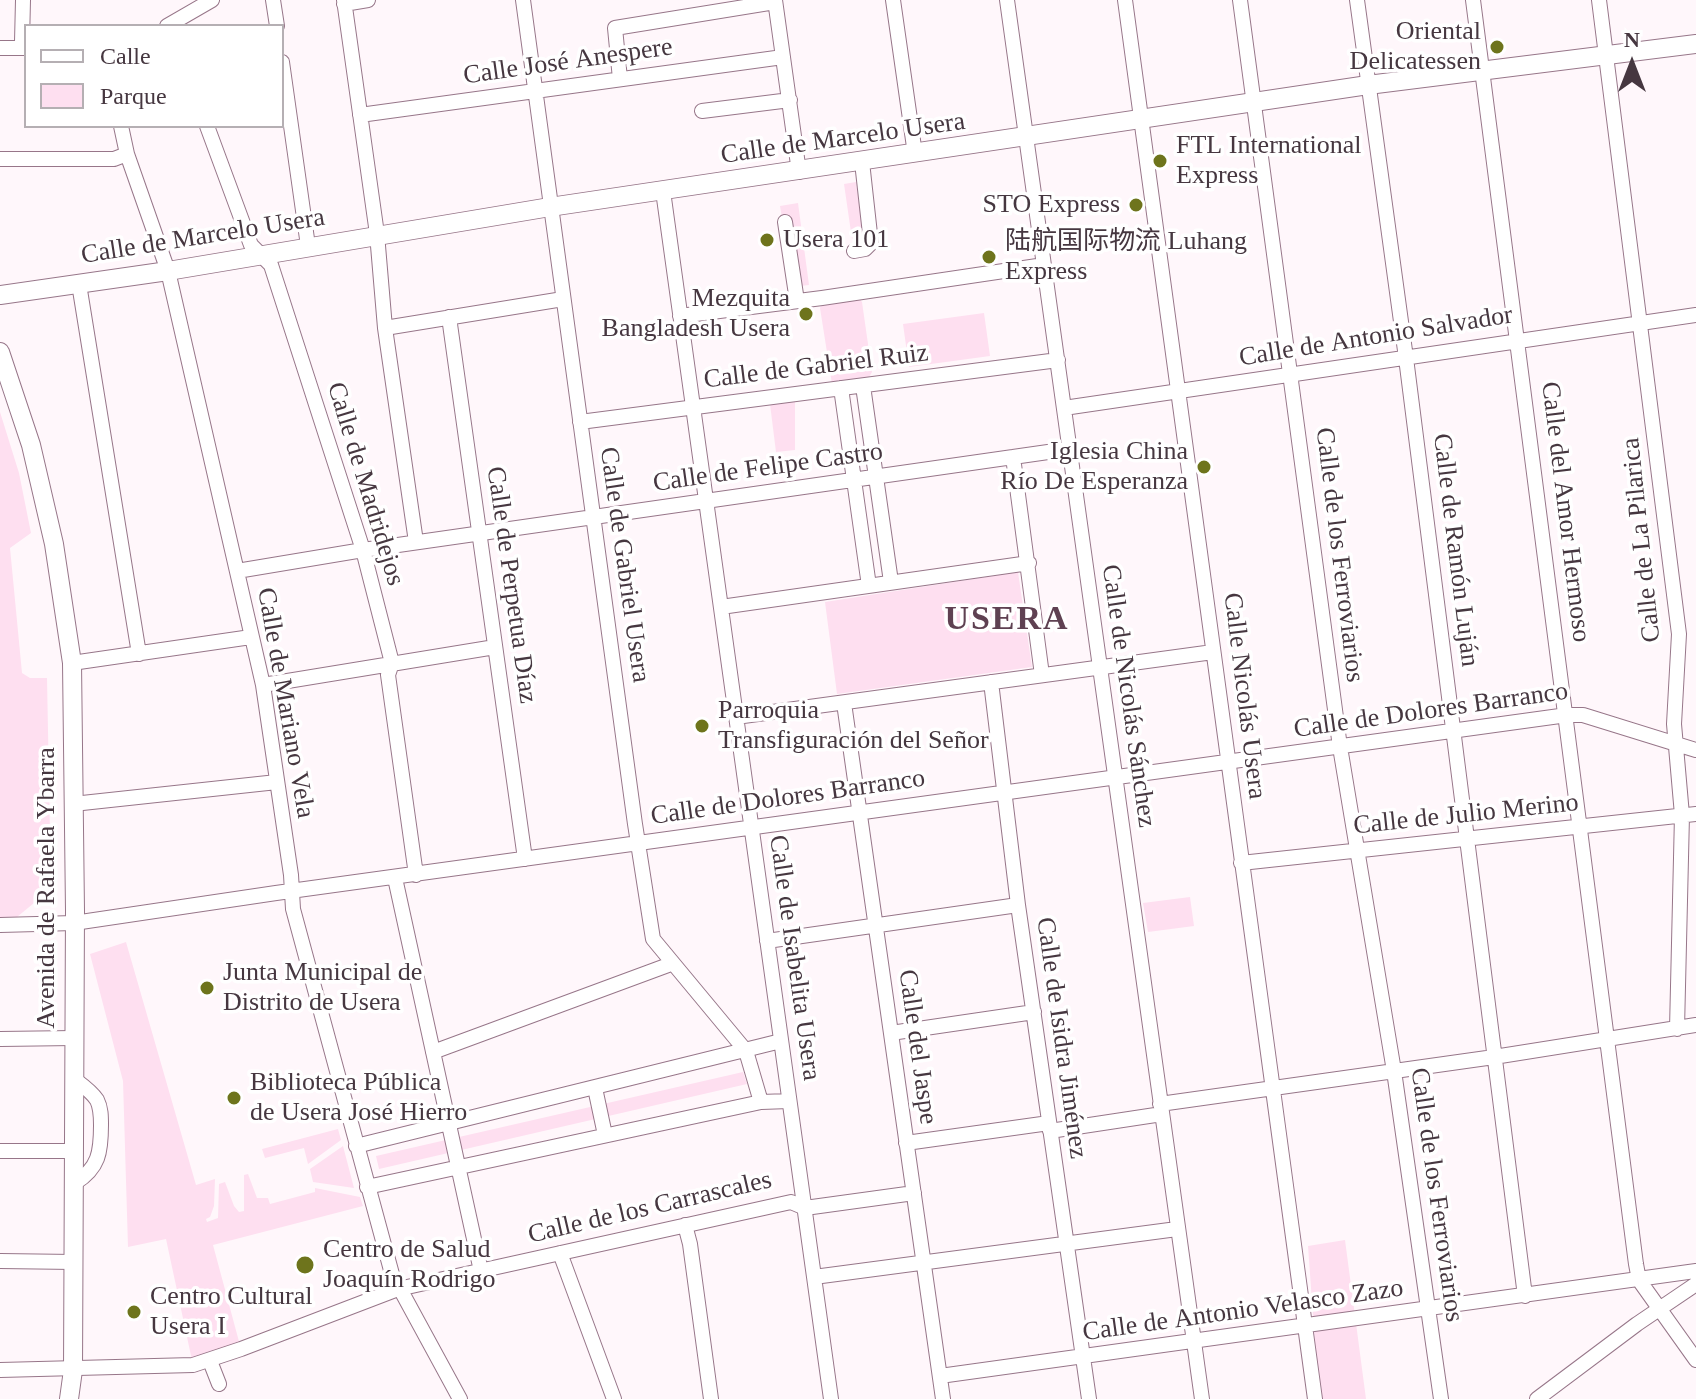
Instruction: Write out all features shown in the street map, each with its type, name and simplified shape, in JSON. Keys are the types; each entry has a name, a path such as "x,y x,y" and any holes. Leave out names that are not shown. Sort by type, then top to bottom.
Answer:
{"main road":[{"name":"Calle de Marcelo Usera","path":"0,295 168,271 550,207 1368,85 1696,44"},
{"name":"Avenida de Rafaela Ybarra","path":"0,352 4,379 31,445 54,544 72,663 75,1183 73,1370 69,1399"}],"street":[{"path":"23,0 24,45"},
{"path":"171,24 212,0"},
{"path":"273,0 277,24"},
{"path":"368,0 344,2 377,234 385,328 416,542"},
{"name":"Calle de Gabriel Usera","path":"523,0 637,843 653,939 746,1051 761,1102"},
{"path":"893,0 915,154"},
{"name":"Calle de Nicolás Sánchez","path":"1007,0 1202,1399"},
{"name":"Calle Nicolás Usera","path":"1125,0 1315,1399"},
{"name":"Calle de los Ferroviarios","path":"1240,0 1340,747 1394,1071 1441,1399"},
{"name":"Calle de Ramón Luján","path":"1357,0 1406,358 1525,1296"},
{"name":"Calle del Amor Hermoso","path":"1473,0 1639,1280 1696,1360"},
{"name":"Calle de La Pilarica","path":"1599,0 1679,634 1675,743 1689,814 1677,1029"},
{"path":"620,79 615,28 775,1 799,172"},
{"path":"0,48 24,48"},
{"name":"Calle José Anespere","path":"360,115 783,57"},
{"path":"284,76 308,246"},
{"path":"702,111 790,100"},
{"name":"Calle de Mariano Vela","path":"121,128 127,154 168,271 263,685 293,909 356,1146 398,1289 460,1399"},
{"name":"Calle de Madridejos","path":"208,128 251,245 271,265 363,550 392,663 388,675 416,875"},
{"path":"0,159 114,159 127,154"},
{"path":"854,251 865,249 871,243 862,162"},
{"name":"Calle de Isabelita Usera","path":"663,191 831,1399"},
{"path":"785,222 797,301"},
{"path":"680,316 1044,265"},
{"path":"79,284 139,654"},
{"path":"385,328 563,299"},
{"name":"Calle de Antonio Salvador","path":"1064,408 1696,315"},
{"name":"Calle de Perpetua Díaz","path":"449,317 525,859"},
{"name":"Calle de Gabriel Ruiz","path":"580,422 1058,360"},
{"path":"863,386 891,582"},
{"path":"841,388 869,586"},
{"name":"Calle de Felipe Castro","path":"237,571 416,542 1069,449"},
{"path":"1013,457 1042,675"},
{"path":"721,607 1029,563"},
{"path":"72,663 251,637"},
{"path":"263,685 495,647"},
{"path":"736,717 1213,652"},
{"name":"Calle de Isidra Jiménez","path":"991,682 1018,905 1089,1399"},
{"name":"Calle del Jaspe","path":"844,703 943,1399"},
{"name":"Calle de Dolores Barranco","path":"0,925 74,923 1567,715 1583,715 1696,750"},
{"path":"73,804 277,782"},
{"name":"Calle de Julio Merino","path":"1241,863 1689,814"},
{"path":"395,878 481,1271"},
{"path":"767,941 1018,905"},
{"path":"433,1052 671,964"},
{"path":"891,1033 1034,1012"},
{"path":"906,1143 1050,1127 1273,1086 1494,1057 1696,1025"},
{"path":"0,1039 74,1038"},
{"path":"356,1146 781,1041"},
{"path":"74,1079 88,1089 101,1110 101,1150 97,1164 88,1175 75,1183"},
{"path":"595,1088 605,1135"},
{"path":"367,1187 761,1102 789,1101"},
{"path":"0,1151 75,1151"},
{"name":"Calle de los Carrascales","path":"0,1370 193,1365 398,1289 791,1202 805,1208 914,1193"},
{"path":"685,1225 711,1399"},
{"path":"814,1277 1177,1229"},
{"path":"560,1253 614,1399"},
{"path":"0,1261 74,1262"},
{"name":"Calle de Antonio Velasco Zazo","path":"940,1376 1696,1271"},
{"path":"1537,1399 1696,1284"},
{"path":"210,1361 219,1384"}],"green space":[{"path":"856,182 864,237 852,239 844,184"},
{"path":"798,203 809,285 800,286 791,218 782,218 780,206"},
{"path":"858,297 862,302 872,372 868,379 832,384 820,308 822,302"},
{"path":"984,313 990,356 909,367 903,324"},
{"path":"795,400 795,450 776,452 770,404"},
{"path":"0,412 19,473 31,533 10,548 22,673 30,678 47,678 51,889 17,917 0,918"},
{"path":"1018,572 1032,667 837,694 825,602"},
{"path":"1190,897 1194,926 1148,932 1143,903"},
{"path":"126,942 196,1185 215,1179 214,1206 207,1222 218,1218 219,1184 225,1182 234,1206 239,1212 244,1211 244,1175 248,1174 257,1198 268,1198 270,1204 315,1192 315,1188 360,1197 363,1206 213,1245 241,1349 193,1365 166,1239 128,1247 123,1081 90,954"},
{"path":"743,1072 747,1084 379,1169 376,1156"},
{"path":"338,1129 341,1140 308,1164 304,1148 265,1158 262,1149"},
{"path":"343,1146 354,1188 313,1182 310,1169"},
{"path":"1345,1240 1366,1399 1319,1399 1308,1246"}],"place":[{"name":"Oriental Delicatessen","path":"1497,47"},
{"name":"FTL International Express","path":"1160,161"},
{"name":"STO Express","path":"1136,205"},
{"name":"Usera 101","path":"767,240"},
{"name":"陆航国际物流 Luhang Express","path":"989,257"},
{"name":"Mezquita Bangladesh Usera","path":"806,314"},
{"name":"Iglesia China Río De Esperanza","path":"1204,467"},
{"name":"Parroquia Transfiguración del Señor","path":"702,726"},
{"name":"Junta Municipal de Distrito de Usera","path":"207,988"},
{"name":"Biblioteca Pública de Usera José Hierro","path":"234,1098"},
{"name":"Centro de Salud Joaquín Rodrigo","path":"305,1265"},
{"name":"Centro Cultural Usera I","path":"134,1312"}],"district":[{"name":"USERA","path":"1007,620"}]}
